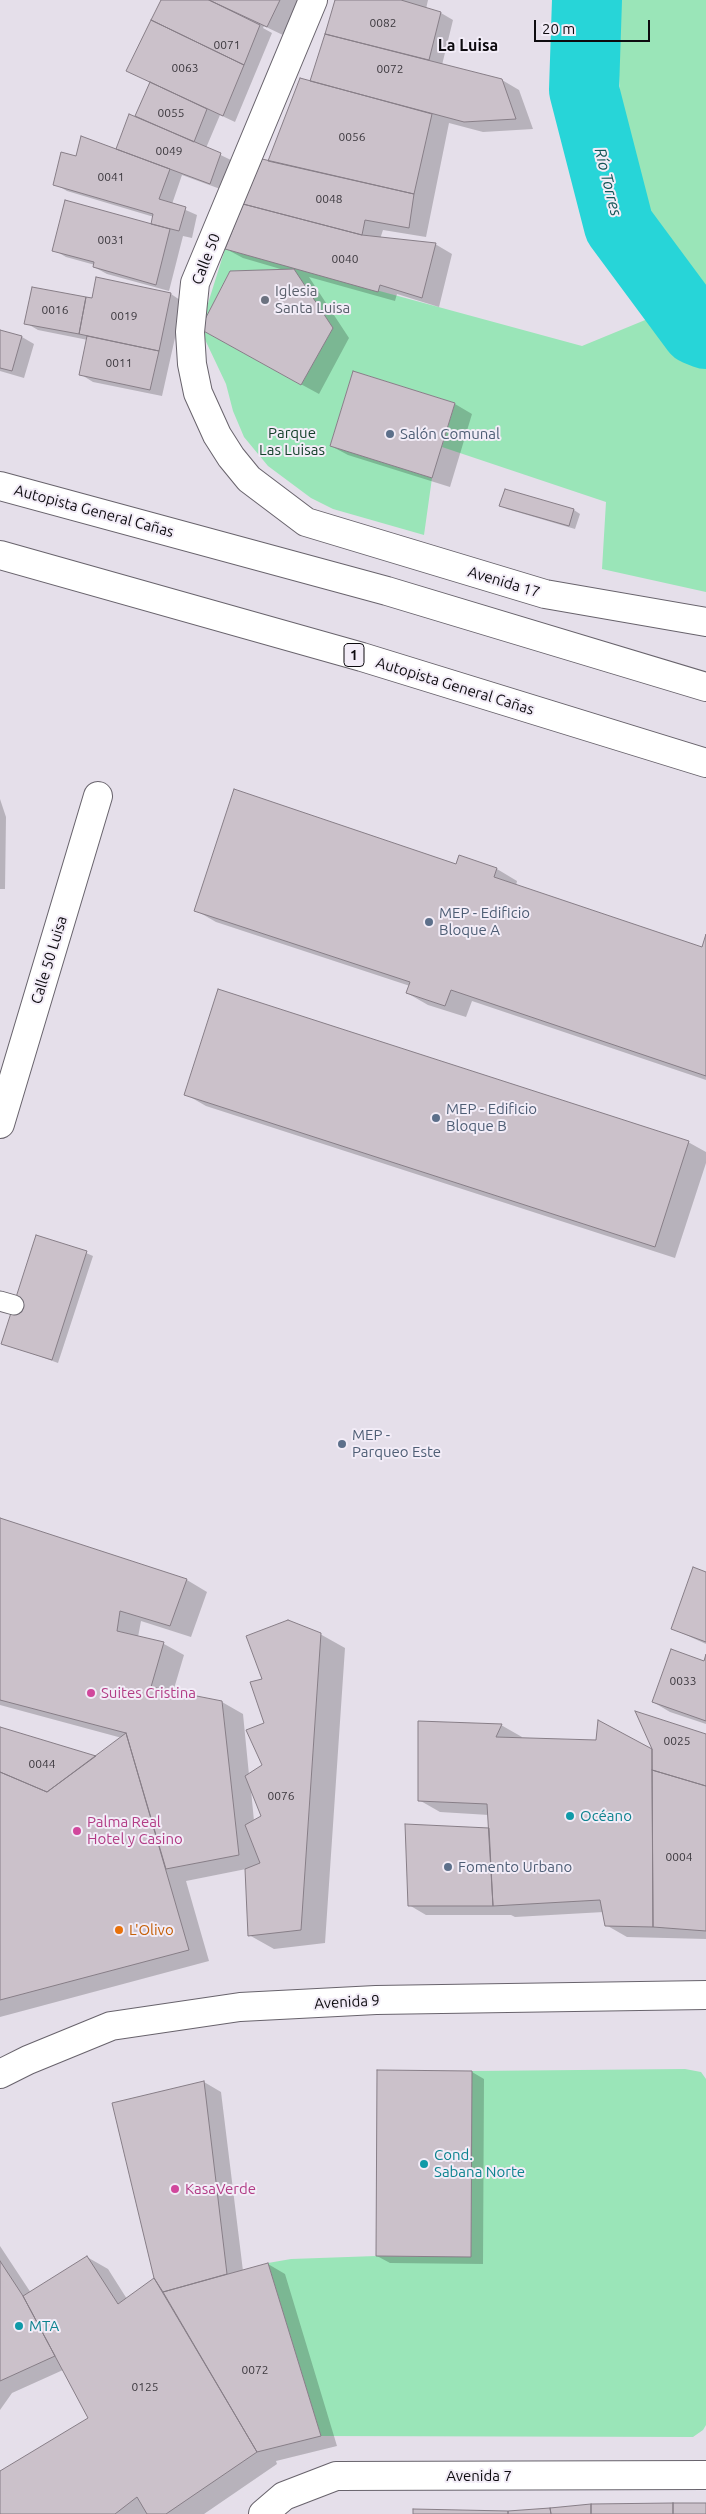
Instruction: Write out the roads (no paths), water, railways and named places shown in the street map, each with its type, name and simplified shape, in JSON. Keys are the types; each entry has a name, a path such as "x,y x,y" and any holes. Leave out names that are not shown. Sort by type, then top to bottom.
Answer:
{"main road":[{"name":"Calle 50","path":"306,522 271,498 249,479 230,457 217,435 198,394 192,364 190,332 195,283 312,0"},
{"name":"Autopista General Cañas","path":"0,486 387,592 706,687"},
{"name":"Avenida 17","path":"306,522 545,594 706,622"},
{"name":"Autopista General Cañas","path":"0,555 362,657 706,763"},
{"path":"616,660 706,674"},
{"name":"Calle 50 Luisa","path":"0,1124 98,796"},
{"name":"Avenida 9","path":"0,2074 28,2060 111,2026 240,2007 386,2000 706,1995"},
{"name":"Avenida 7","path":"263,2514 284,2496 336,2476 706,2475"}],"waterway":[{"name":"Río Torres","path":"587,0 584,90 619,226 696,330 706,334"}],"place":[{"name":"Iglesia Santa Luisa","path":"265,300"},
{"name":"Salón Comunal","path":"390,434"},
{"name":"MEP - Edificio Bloque A","path":"429,922"},
{"name":"MEP - Edificio Bloque B","path":"436,1118"},
{"name":"MEP - Parqueo Este","path":"342,1444"},
{"name":"Suites Cristina","path":"91,1693"},
{"name":"Océano","path":"570,1816"},
{"name":"Palma Real Hotel y Casino","path":"77,1831"},
{"name":"Fomento Urbano","path":"448,1867"},
{"name":"L'Olivo","path":"119,1930"},
{"name":"Cond. Sabana Norte","path":"424,2164"},
{"name":"KasaVerde","path":"175,2189"},
{"name":"MTA","path":"19,2326"}],"district":[{"name":"La Luisa","path":"468,46"}],"park label":[{"name":"Parque Las Luisas","path":"292,442"}]}
